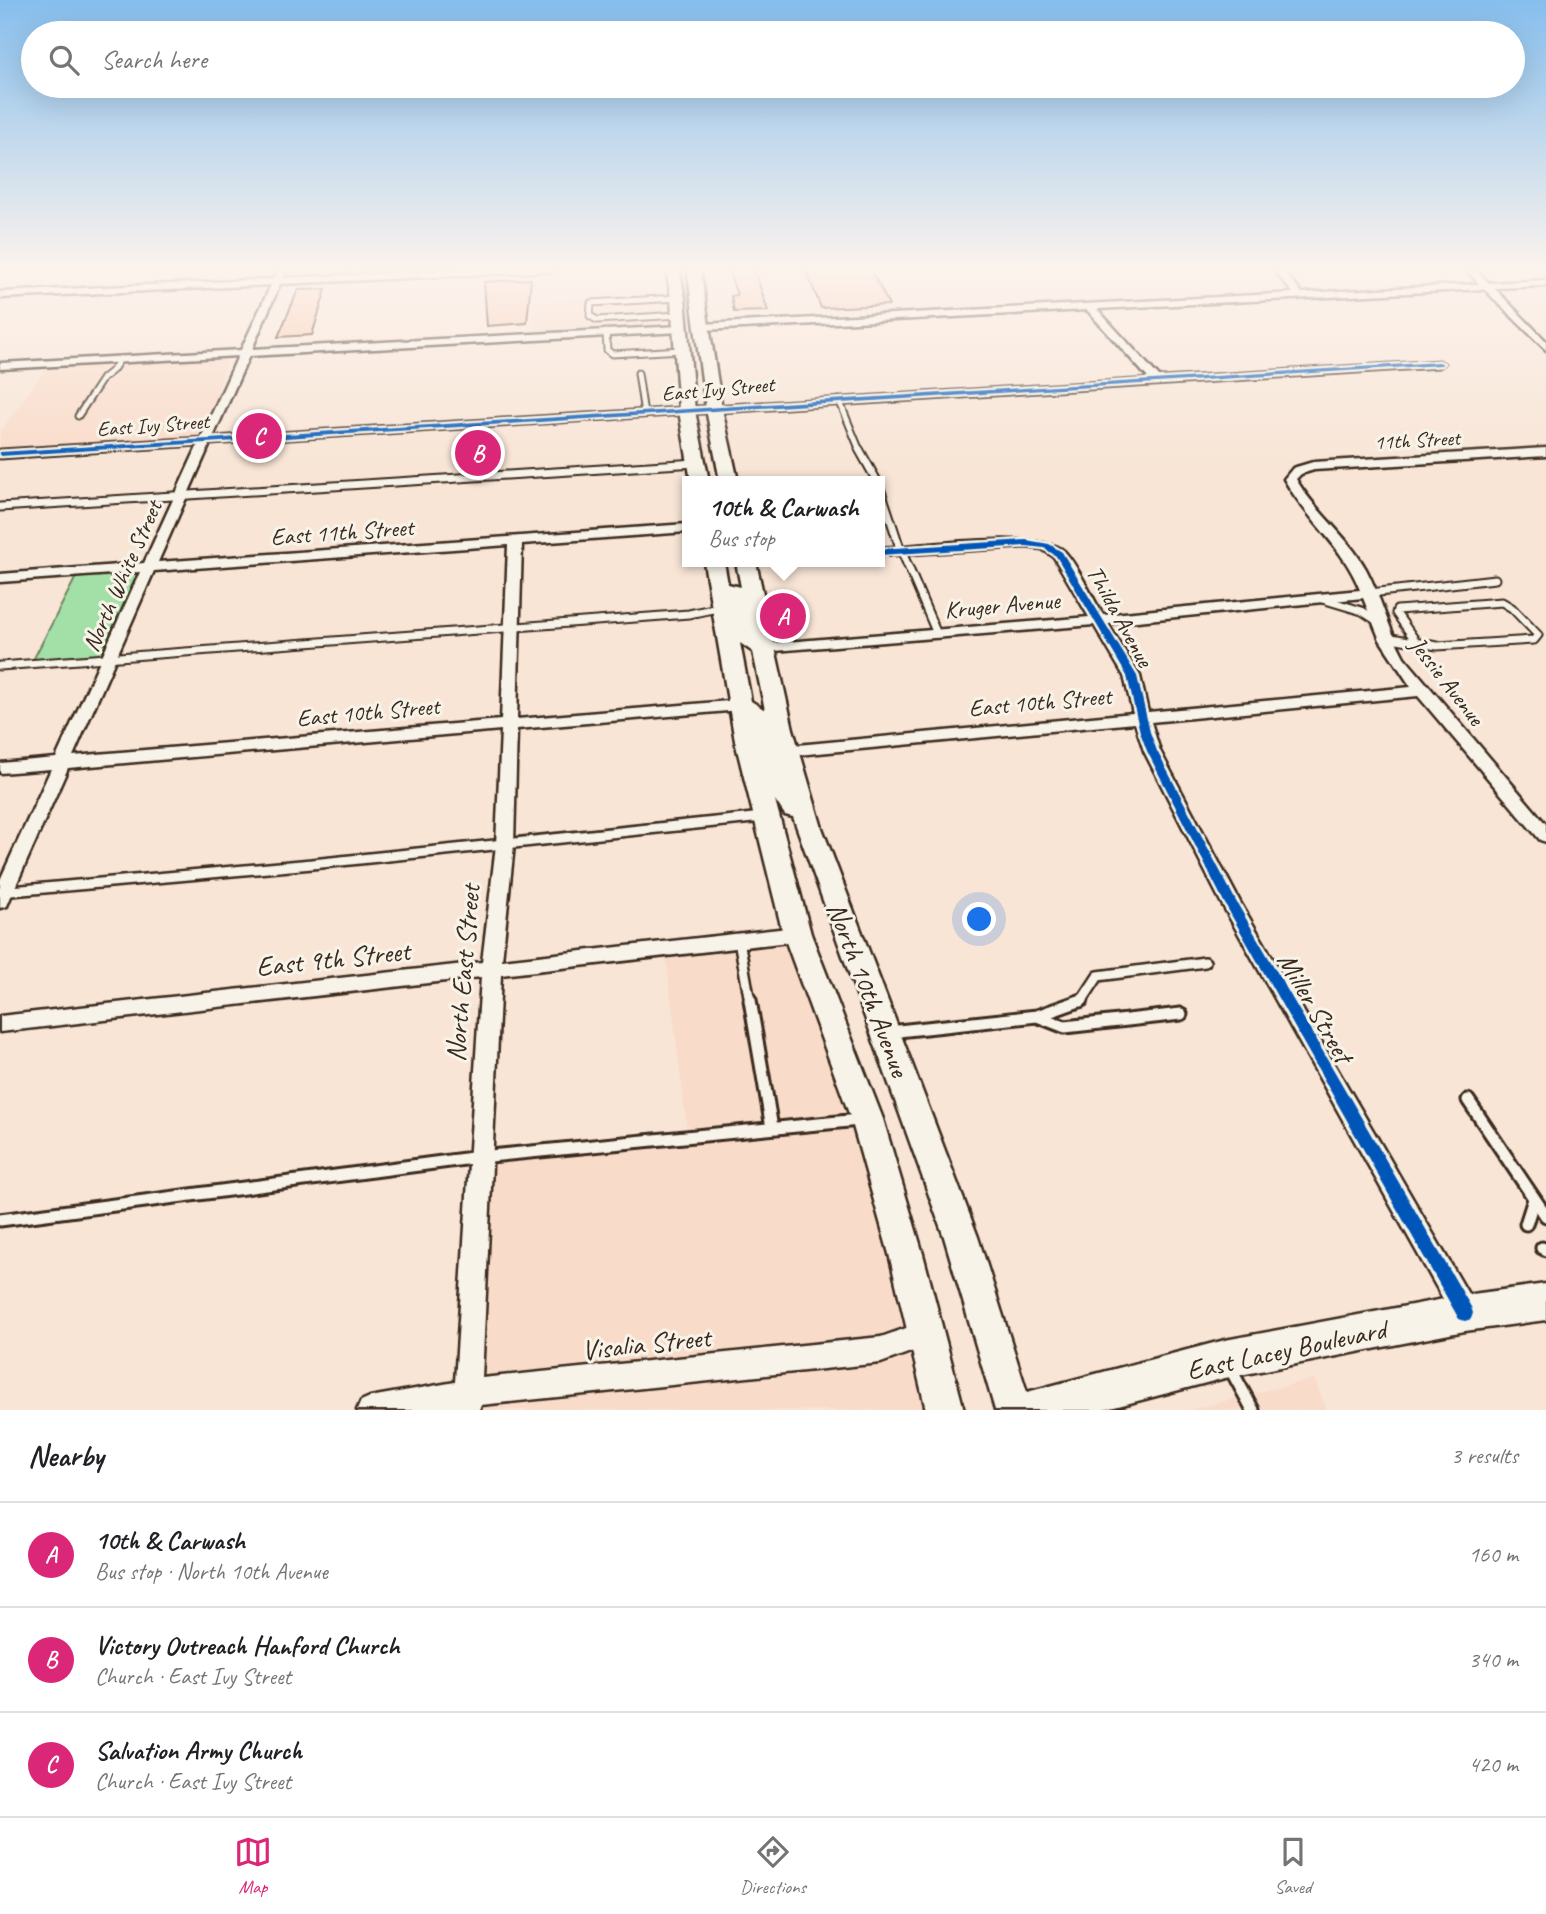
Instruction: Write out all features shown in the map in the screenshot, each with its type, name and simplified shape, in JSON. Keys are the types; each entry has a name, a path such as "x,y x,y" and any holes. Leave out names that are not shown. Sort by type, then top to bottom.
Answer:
{"main road":[{"path":"681,334 687,411 698,476"},
{"path":"693,334 697,354 708,367"},
{"path":"704,334 714,410 728,476"},
{"path":"715,567 734,592 744,636 762,648"},
{"name":"North 10th Avenue","path":"715,567 740,705 765,816 797,934 867,1119 906,1254 945,1410"},
{"name":"North 10th Avenue","path":"747,567 762,648 808,828 961,1237 1014,1410"},
{"path":"740,705 752,709 760,717 776,779 786,799 808,828"},
{"name":"East Lacey Boulevard","path":"1030,1410 1104,1396 1225,1359 1465,1313 1546,1301"}],"street":[{"name":"North White Street","path":"1,895 111,658 253,334"},
{"path":"0,366 570,334"},
{"path":"1114,334 1157,381"},
{"name":"East Ivy Street","path":"0,454 1439,364"},
{"name":"11th Street","path":"1293,474 1312,466 1546,452"},
{"name":"Jessie Avenue","path":"1293,474 1290,484 1344,547 1359,569 1383,630 1422,691 1546,836"},
{"name":"East 11th Street","path":"0,579 682,528"},
{"name":"North East Street","path":"468,1402 491,969 505,845 515,542"},
{"name":"Thilda Avenue","path":"902,550 1011,544 1046,545 1059,554 1132,676 1141,718"},
{"path":"885,551 902,550"},
{"name":"Kruger Avenue","path":"762,648 1100,620 1370,593"},
{"name":"East 10th Street","path":"787,751 1422,691"},
{"name":"East 10th Street","path":"0,768 740,705"},
{"name":"Miller Street","path":"1141,718 1152,751 1231,904 1465,1313"},
{"name":"East 9th Street","path":"0,1024 797,934"},
{"name":"Visalia Street","path":"370,1410 468,1402 881,1350 926,1334"}],"lane":[{"path":"602,334 607,350 612,355 682,350"},
{"path":"78,416 103,378 113,370 120,359"},
{"path":"638,373 644,414"},
{"path":"839,400 852,436 874,476"},
{"path":"0,506 696,463"},
{"path":"885,503 937,634"},
{"path":"1370,593 1495,579"},
{"path":"1322,599 1362,611 1383,630 1415,640 1437,646 1534,640 1538,635 1512,608 1495,601 1397,610 1396,613 1415,640"},
{"path":"0,666 689,614 722,607"},
{"path":"1,895 505,845 765,816"},
{"path":"739,940 772,1128"},
{"path":"886,1032 1037,1016 1080,1003 1098,975 1205,962"},
{"path":"1037,1016 1065,1027 1181,1014"},
{"path":"1468,1100 1546,1216"},
{"path":"0,1220 480,1157 867,1119"},
{"path":"1526,1224 1534,1199"},
{"path":"1225,1359 1253,1410"}],"shaded area":[{"path":"120,359 227,360 206,441 0,454 0,432 50,363"},
{"path":"797,934 945,1410 370,1410 468,1393 480,1157 688,1136 665,949"},
{"path":"1314,1379 1327,1410 1190,1410 1256,1393"}],"green space":[{"path":"151,568 111,658 31,664 78,573"}],"building":[{"path":"279,334 312,334 312,335 278,337"}],"cycle path":[{"path":"0,454 1439,364"},
{"path":"885,552 1026,543 1046,546 1059,554 1132,676 1152,751 1231,904 1465,1313"}],"place":[{"name":"Salvation Army Church","path":"259,436"},
{"name":"Victory Outreach Hanford Church","path":"478,453"},
{"name":"10th & Carwash","path":"783,616"}]}
